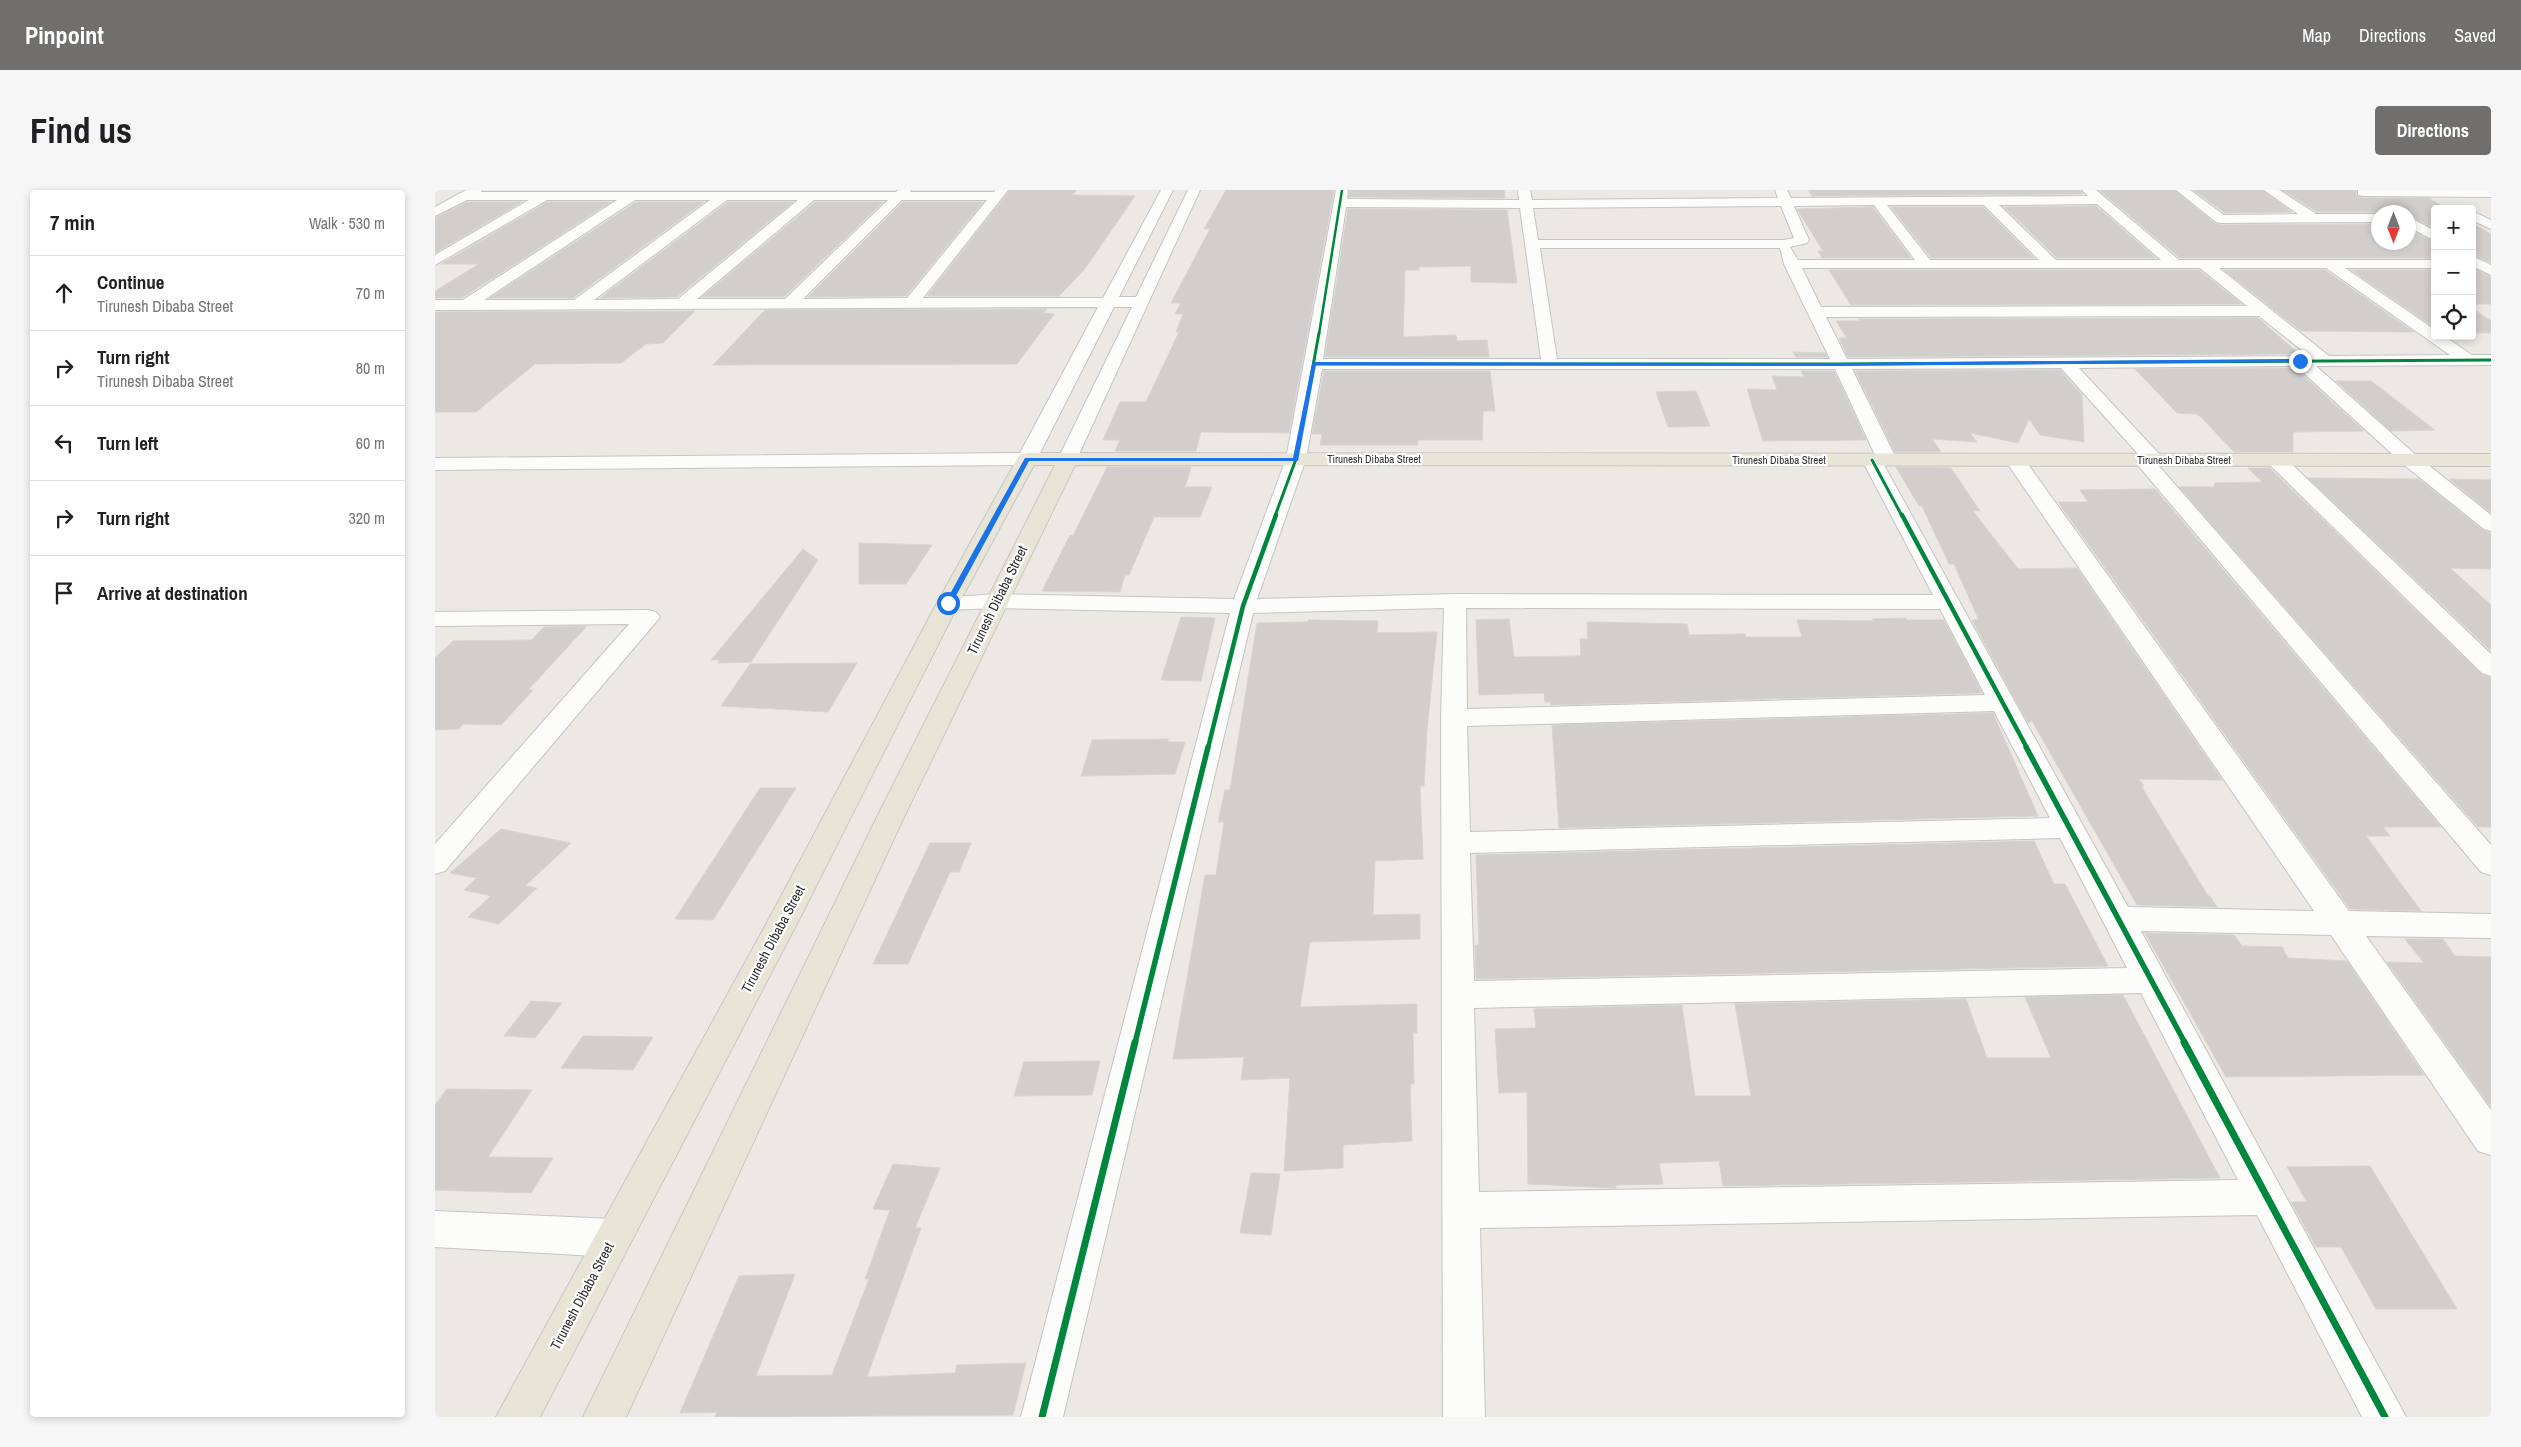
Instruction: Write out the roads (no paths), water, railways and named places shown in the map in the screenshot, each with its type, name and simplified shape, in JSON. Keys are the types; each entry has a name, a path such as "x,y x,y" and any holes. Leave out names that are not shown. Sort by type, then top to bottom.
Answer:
{"main road":[{"name":"Tirunesh Dibaba Street","path":"517,1417 789,910 948,603 1027,459 2491,460"},
{"name":"Tirunesh Dibaba Street","path":"604,1417 811,982 996,602 1068,459"}],"street":[{"name":"Tirunesh Dibaba Street","path":"1027,459 1167,190"},
{"name":"Tirunesh Dibaba Street","path":"1068,459 1194,190"},
{"path":"1426,204 1427,190"},
{"path":"1605,190 1609,204"},
{"path":"1697,190 1703,203"},
{"path":"1533,244 1784,244 1802,240 1781,190"},
{"path":"2088,190 2175,264"},
{"path":"2182,190 2221,219 2312,218 2371,214"},
{"path":"2270,190 2312,218"},
{"path":"2361,191 2491,192"},
{"path":"2361,191 2375,205"},
{"path":"2430,192 2453,205"},
{"path":"435,212 470,193 545,196 631,196 682,193 724,196 811,196 903,193 999,193"},
{"path":"789,304 903,193"},
{"path":"911,303 999,193"},
{"path":"435,261 545,196"},
{"path":"466,305 631,196"},
{"path":"578,304 724,196"},
{"path":"682,304 811,196"},
{"path":"1042,1417 1243,606 1296,459 1314,364 1341,197 1426,204 1525,197 1609,204 2099,200"},
{"path":"1525,197 1550,365"},
{"path":"1988,201 2051,264"},
{"path":"1878,202 1926,264"},
{"path":"2476,217 2491,225"},
{"path":"2416,225 2431,235"},
{"path":"1784,244 1791,264 1839,364 1879,460 1947,602 2385,1417"},
{"path":"1791,264 2431,264"},
{"path":"2204,264 2325,361"},
{"path":"2329,264 2468,360"},
{"path":"435,305 1142,302"},
{"path":"1814,312 2262,311"},
{"path":"1314,364 1550,365 2491,360"},
{"path":"2300,361 2411,460 2491,525"},
{"path":"2065,362 2491,864"},
{"path":"437,465 1027,459"},
{"path":"2015,460 2491,1139"},
{"path":"2276,460 2491,668"},
{"path":"948,603 1243,606 1455,601 1947,602"},
{"path":"1455,601 1454,718 1464,1417"},
{"path":"435,863 648,617 441,624"},
{"path":"1454,718 2002,703"},
{"path":"1456,843 2069,828"},
{"path":"2118,919 2491,926"},
{"path":"1458,995 2150,980"},
{"path":"1461,1210 2267,1197"},
{"path":"435,1229 613,1238"}]}
